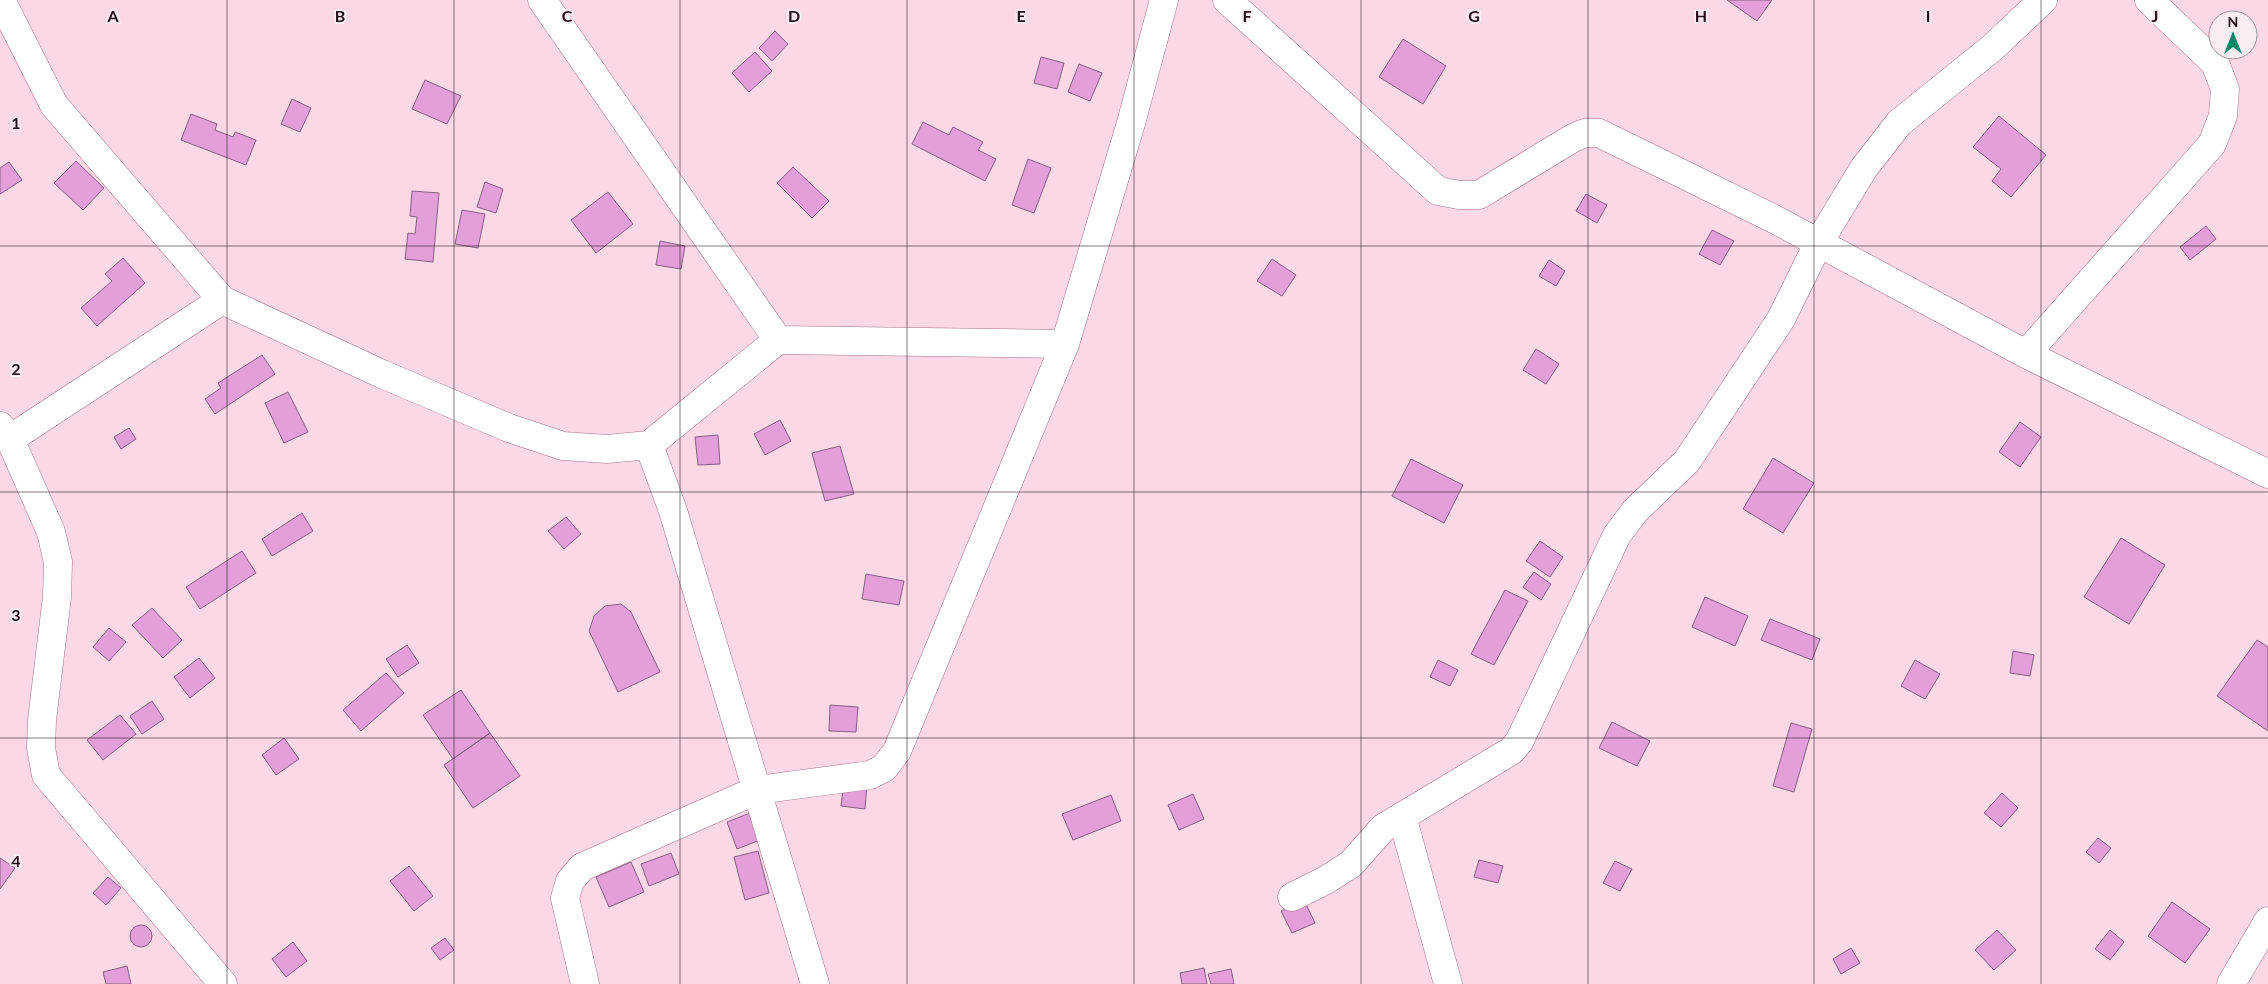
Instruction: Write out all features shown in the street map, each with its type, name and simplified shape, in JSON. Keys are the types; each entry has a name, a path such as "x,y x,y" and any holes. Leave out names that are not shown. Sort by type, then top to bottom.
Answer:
{"street":[{"path":"1,0 54,105 222,300 382,374 509,428 563,446 607,449 649,445 778,340 1065,344"},
{"path":"542,0 778,340"},
{"path":"585,984 565,898 570,880 582,867 757,790 870,775 884,768 897,751 1065,344 1131,123 1164,0"},
{"path":"1227,0 1438,191 1459,195 1479,195 1573,138 1585,134 1599,134 1818,242 2026,354 2268,474"},
{"path":"1292,897 1326,880 1351,864 1382,828 1510,751 1518,742 1617,535 1635,512 1687,462 1781,319 1818,242 1864,168 1899,123 1992,48 2043,0"},
{"path":"2026,354 2212,144 2223,116 2225,88 2215,63 2148,0"},
{"path":"222,300 5,432 51,532 58,562 56,597 42,720 41,748 46,775 223,984"},
{"path":"649,445 673,511 815,984"},
{"path":"1402,816 1448,984"},
{"path":"2231,984 2268,921"}],"building":[{"path":"1727,0 1772,0 1757,21"},
{"path":"775,31 788,44 772,61 759,48"},
{"path":"1403,39 1446,66 1423,104 1379,77"},
{"path":"755,52 772,71 749,92 732,73"},
{"path":"1041,57 1064,63 1057,89 1034,83"},
{"path":"1079,64 1102,73 1090,101 1068,92"},
{"path":"425,80 461,96 447,124 412,109"},
{"path":"292,99 311,108 300,132 281,124"},
{"path":"191,114 217,124 215,130 233,137 235,132 256,140 246,165 181,140"},
{"path":"1999,116 2046,155 2011,197 1992,181 2001,169 1973,147"},
{"path":"923,122 949,135 953,127 983,142 978,150 996,159 985,181 912,144"},
{"path":"1028,159 1051,168 1034,213 1012,205"},
{"path":"76,161 104,188 83,210 54,183"},
{"path":"9,162 22,180 0,194 0,168"},
{"path":"793,167 829,201 812,218 777,183"},
{"path":"485,182 503,189 496,213 477,207"},
{"path":"412,191 439,193 433,262 405,259 408,233 415,234 417,217 410,216"},
{"path":"608,192 633,224 596,253 571,220"},
{"path":"1586,194 1607,205 1597,223 1576,211"},
{"path":"462,210 485,214 478,248 455,244"},
{"path":"2206,226 2216,239 2190,260 2180,247"},
{"path":"1712,230 1734,241 1720,265 1699,254"},
{"path":"660,241 685,246 681,269 656,265"},
{"path":"123,258 145,283 97,326 81,308 112,281 105,274"},
{"path":"1272,259 1296,275 1282,296 1257,281"},
{"path":"1549,260 1565,271 1556,286 1539,276"},
{"path":"1536,349 1559,364 1546,384 1523,370"},
{"path":"262,355 275,374 215,414 205,399 221,388 218,383"},
{"path":"288,392 308,432 284,443 265,403"},
{"path":"780,420 791,441 765,455 754,434"},
{"path":"2020,422 2041,437 2020,467 1999,452"},
{"path":"129,428 136,439 121,449 114,437"},
{"path":"718,435 720,464 698,465 695,437"},
{"path":"840,446 854,494 825,501 812,453"},
{"path":"1773,458 1814,483 1783,533 1743,509"},
{"path":"1411,459 1463,485 1444,523 1392,496"},
{"path":"302,513 313,531 272,556 262,539"},
{"path":"566,517 581,534 564,549 548,531"},
{"path":"2121,538 2165,565 2129,624 2084,597"},
{"path":"1540,541 1563,557 1550,577 1526,561"},
{"path":"242,551 256,573 200,609 186,587"},
{"path":"1534,572 1551,584 1541,600 1523,587"},
{"path":"866,574 904,581 899,605 862,599"},
{"path":"1505,590 1528,601 1494,665 1471,654"},
{"path":"1705,597 1748,616 1735,646 1692,627"},
{"path":"621,604 631,612 660,672 618,692 589,631 594,616 605,606"},
{"path":"152,608 182,640 163,658 132,625"},
{"path":"1770,619 1820,639 1812,660 1761,640"},
{"path":"109,628 126,642 109,661 93,647"},
{"path":"2257,640 2268,647 2268,731 2217,696"},
{"path":"407,645 419,663 398,677 386,659"},
{"path":"2013,651 2034,655 2030,676 2010,673"},
{"path":"199,658 215,678 190,698 174,677"},
{"path":"1438,660 1458,670 1450,686 1430,677"},
{"path":"1915,660 1940,674 1925,699 1901,686"},
{"path":"386,673 404,693 361,731 343,710"},
{"path":"461,690 490,733 453,759 423,715"},
{"path":"152,701 164,719 142,734 130,716"},
{"path":"830,705 858,707 856,732 829,731"},
{"path":"120,715 136,734 103,760 87,740"},
{"path":"1612,722 1650,741 1637,766 1599,748"},
{"path":"1791,723 1812,729 1794,792 1773,786"},
{"path":"490,733 520,776 473,808 444,765"},
{"path":"284,738 299,759 276,775 262,755"},
{"path":"844,782 867,784 865,809 841,806"},
{"path":"2002,793 2018,808 2001,827 1984,813"},
{"path":"1193,794 1204,819 1179,830 1168,805"},
{"path":"1111,795 1121,821 1073,840 1062,814"},
{"path":"750,813 760,840 737,849 727,822"},
{"path":"2098,838 2111,848 2099,863 2086,852"},
{"path":"758,851 769,893 745,900 734,857"},
{"path":"671,853 679,874 649,886 641,864"},
{"path":"0,858 15,868 0,889"},
{"path":"1479,860 1503,866 1498,883 1474,877"},
{"path":"1615,861 1632,869 1620,891 1603,883"},
{"path":"631,862 644,892 609,907 596,877"},
{"path":"409,866 433,896 414,911 390,881"},
{"path":"108,877 121,888 106,905 93,893"},
{"path":"1304,900 1315,923 1292,933 1281,911"},
{"path":"2172,902 2210,929 2185,963 2148,936"},
{"path":"141,925 149,928 152,936 149,944 141,947 133,944 130,936 133,928"},
{"path":"1997,930 2016,950 1994,970 1975,950"},
{"path":"2110,930 2124,942 2110,960 2095,949"},
{"path":"445,938 454,950 440,960 431,948"},
{"path":"293,942 307,961 286,977 272,959"},
{"path":"1851,948 1860,963 1841,974 1833,959"},
{"path":"127,966 131,984 106,984 103,972"},
{"path":"1204,968 1207,984 1182,984 1180,973"},
{"path":"1231,969 1234,984 1211,984 1208,974"}]}
